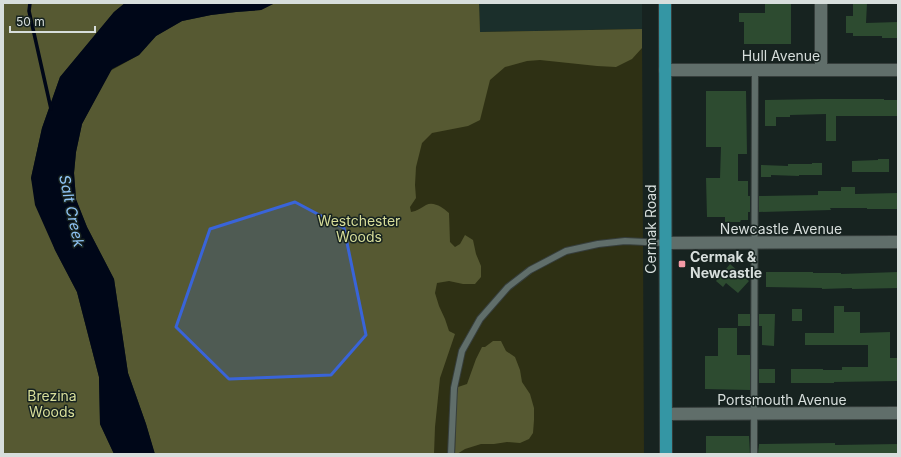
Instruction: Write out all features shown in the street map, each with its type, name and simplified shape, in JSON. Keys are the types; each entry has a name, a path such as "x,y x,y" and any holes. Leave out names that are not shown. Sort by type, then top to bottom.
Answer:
{"main road":[{"name":"Cermak Road","path":"665,3 666,454"}],"street":[{"path":"821,3 821,70"},
{"name":"Hull Avenue","path":"665,70 898,70"},
{"name":"Newcastle Avenue","path":"665,243 898,242"},
{"name":"Portsmouth Avenue","path":"666,414 898,414"}],"lane":[{"path":"754,454 755,70"},
{"path":"451,454 454,388 462,351 480,319 508,287 530,270 566,251 598,244 625,241 665,243"}],"highlighted area":[{"path":"295,202 344,228 366,335 331,375 229,379 176,327 210,229"}],"shaded area":[{"path":"479,3 642,3 642,29 479,32"}],"green space":[{"name":"Brezina Woods","path":"3,3 125,3 114,12 60,77 42,128 31,178 55,250 77,292 99,377 100,424 114,454 3,454"},
{"name":"Westchester Woods","path":"275,3 479,3 480,32 642,29 644,454 155,454 82,124 112,69 139,55 261,10"},
{"name":"Westchester Woods","path":"275,3 479,3 480,32 642,29 642,48 632,59 616,67 540,60 527,61 505,67 490,80 480,120 468,126 432,133 422,143 416,167 416,198 410,207 411,212 429,204 438,206 447,211 449,213 450,242 455,247 460,244 465,235 473,240 476,254 481,266 481,277 475,284 463,284 449,281 437,283 435,293 439,306 449,331 455,334 440,378 434,454 155,454 154,452 128,373 114,279 87,227 76,200 74,173 76,152 82,124 110,71 139,55 156,36 182,21 211,15 261,10"},
{"path":"493,341 501,341 506,351 515,357 520,370 522,382 530,394 534,408 533,433 529,439 520,443 507,442 481,444 455,454 456,400 458,387 467,384 482,347 485,347"}],"water":[{"name":"Salt Creek","path":"125,3 275,3 261,10 211,15 182,21 156,36 139,55 112,69 82,124 76,152 74,173 76,199 87,227 114,279 128,373 155,454 114,454 100,424 99,377 77,292 55,250 35,205 31,178 42,128 60,77 114,12"}],"building":[{"path":"765,3 791,3 791,44 744,44 744,22 739,22 739,13 765,13"},
{"path":"853,3 867,3 866,23 898,22 898,38 882,38 882,36 853,36 853,33 846,33 846,16 853,16"},
{"path":"706,91 746,91 747,154 738,154 738,181 748,181 750,212 748,212 748,220 741,220 740,222 725,222 725,217 707,217 706,178 720,178 721,147 706,147"},
{"path":"765,100 898,100 898,116 836,116 836,141 826,141 826,114 776,117 776,126 765,126"},
{"path":"889,159 889,172 852,172 852,161"},
{"path":"822,163 822,175 771,175 771,177 761,177 761,165 788,166 788,164"},
{"path":"841,187 855,187 855,194 898,193 898,209 830,208 831,210 759,212 759,196 818,195 818,191 841,191"},
{"path":"730,264 749,281 738,293 726,283 723,287 716,281"},
{"path":"766,272 813,272 841,274 898,272 898,288 822,289 766,287"},
{"path":"834,306 844,306 844,312 860,312 860,333 890,332 890,358 898,358 898,381 791,383 791,369 842,370 842,367 868,367 868,345 805,345 805,333 834,333"},
{"path":"792,309 802,309 802,321 792,321"},
{"path":"738,314 750,314 750,326 738,326"},
{"path":"759,314 775,314 774,346 762,345 762,326 759,326"},
{"path":"718,328 737,328 737,355 750,355 750,390 705,389 705,356 718,356"},
{"path":"759,369 775,369 775,383 759,383"},
{"path":"706,436 749,436 750,454 706,454"},
{"path":"835,443 835,445 898,444 898,454 758,454 759,444"}],"waterway":[{"path":"30,3 29,11 51,109"}],"place":[{"name":"Cermak & Newcastle","path":"682,264"}]}
